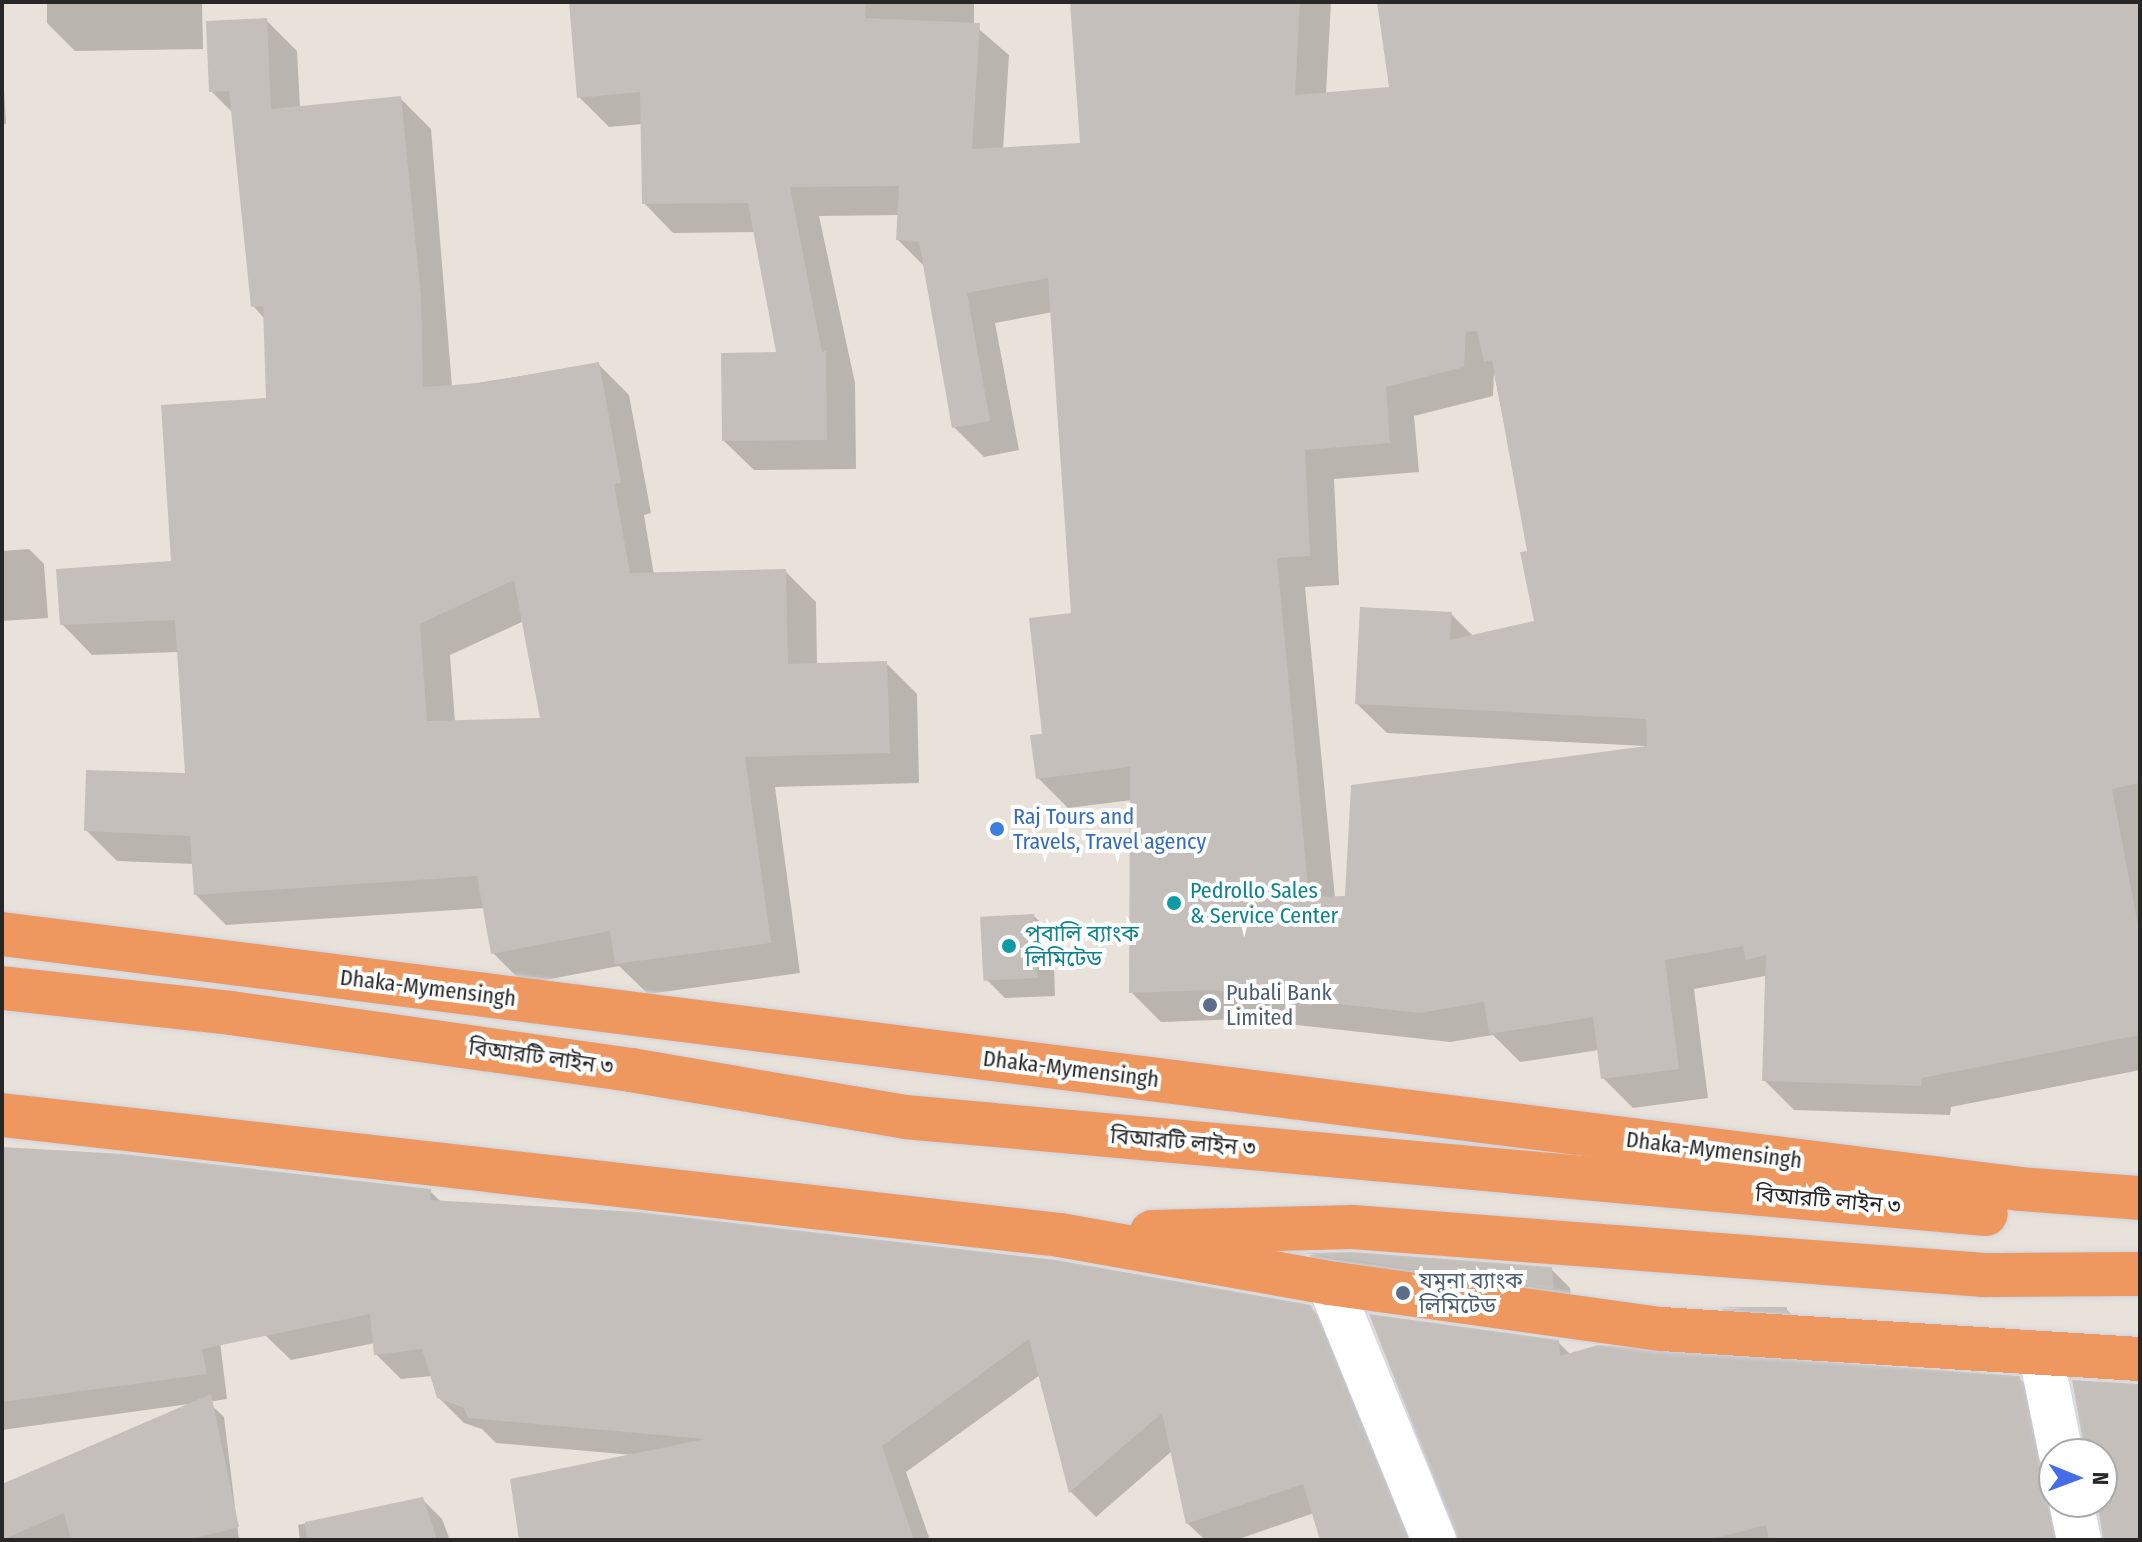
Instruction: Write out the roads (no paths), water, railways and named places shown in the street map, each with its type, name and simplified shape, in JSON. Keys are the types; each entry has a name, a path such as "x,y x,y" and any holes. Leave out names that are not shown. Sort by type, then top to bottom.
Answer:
{"highway":[{"name":"Dhaka-Mymensingh","path":"2,934 2020,1189 2140,1198"},
{"path":"2,945 128,999"},
{"path":"2,988 128,999"},
{"name":"বিআরটি লাইন ৩","path":"128,999 631,1070 905,1117 2086,1222 2140,1219"},
{"path":"2,1115 1060,1235 1329,1283 1662,1329 2140,1359"},
{"path":"1060,1235 1353,1227 1984,1275 2140,1274"}],"street":[{"path":"1329,1283 1434,1540"},
{"path":"2041,1355 2058,1438"},
{"path":"2074,1518 2079,1540"}],"place":[{"name":"Raj Tours and Travels, Travel agency","path":"997,829"},
{"name":"Pedrollo Sales & Service Center","path":"1174,903"},
{"name":"পুবালি ব্যাংক লিমিটেড","path":"1009,946"},
{"name":"Pubali Bank Limited","path":"1210,1005"},
{"name":"যমুনা ব্যাংক লিমিটেড","path":"1403,1293"}]}
